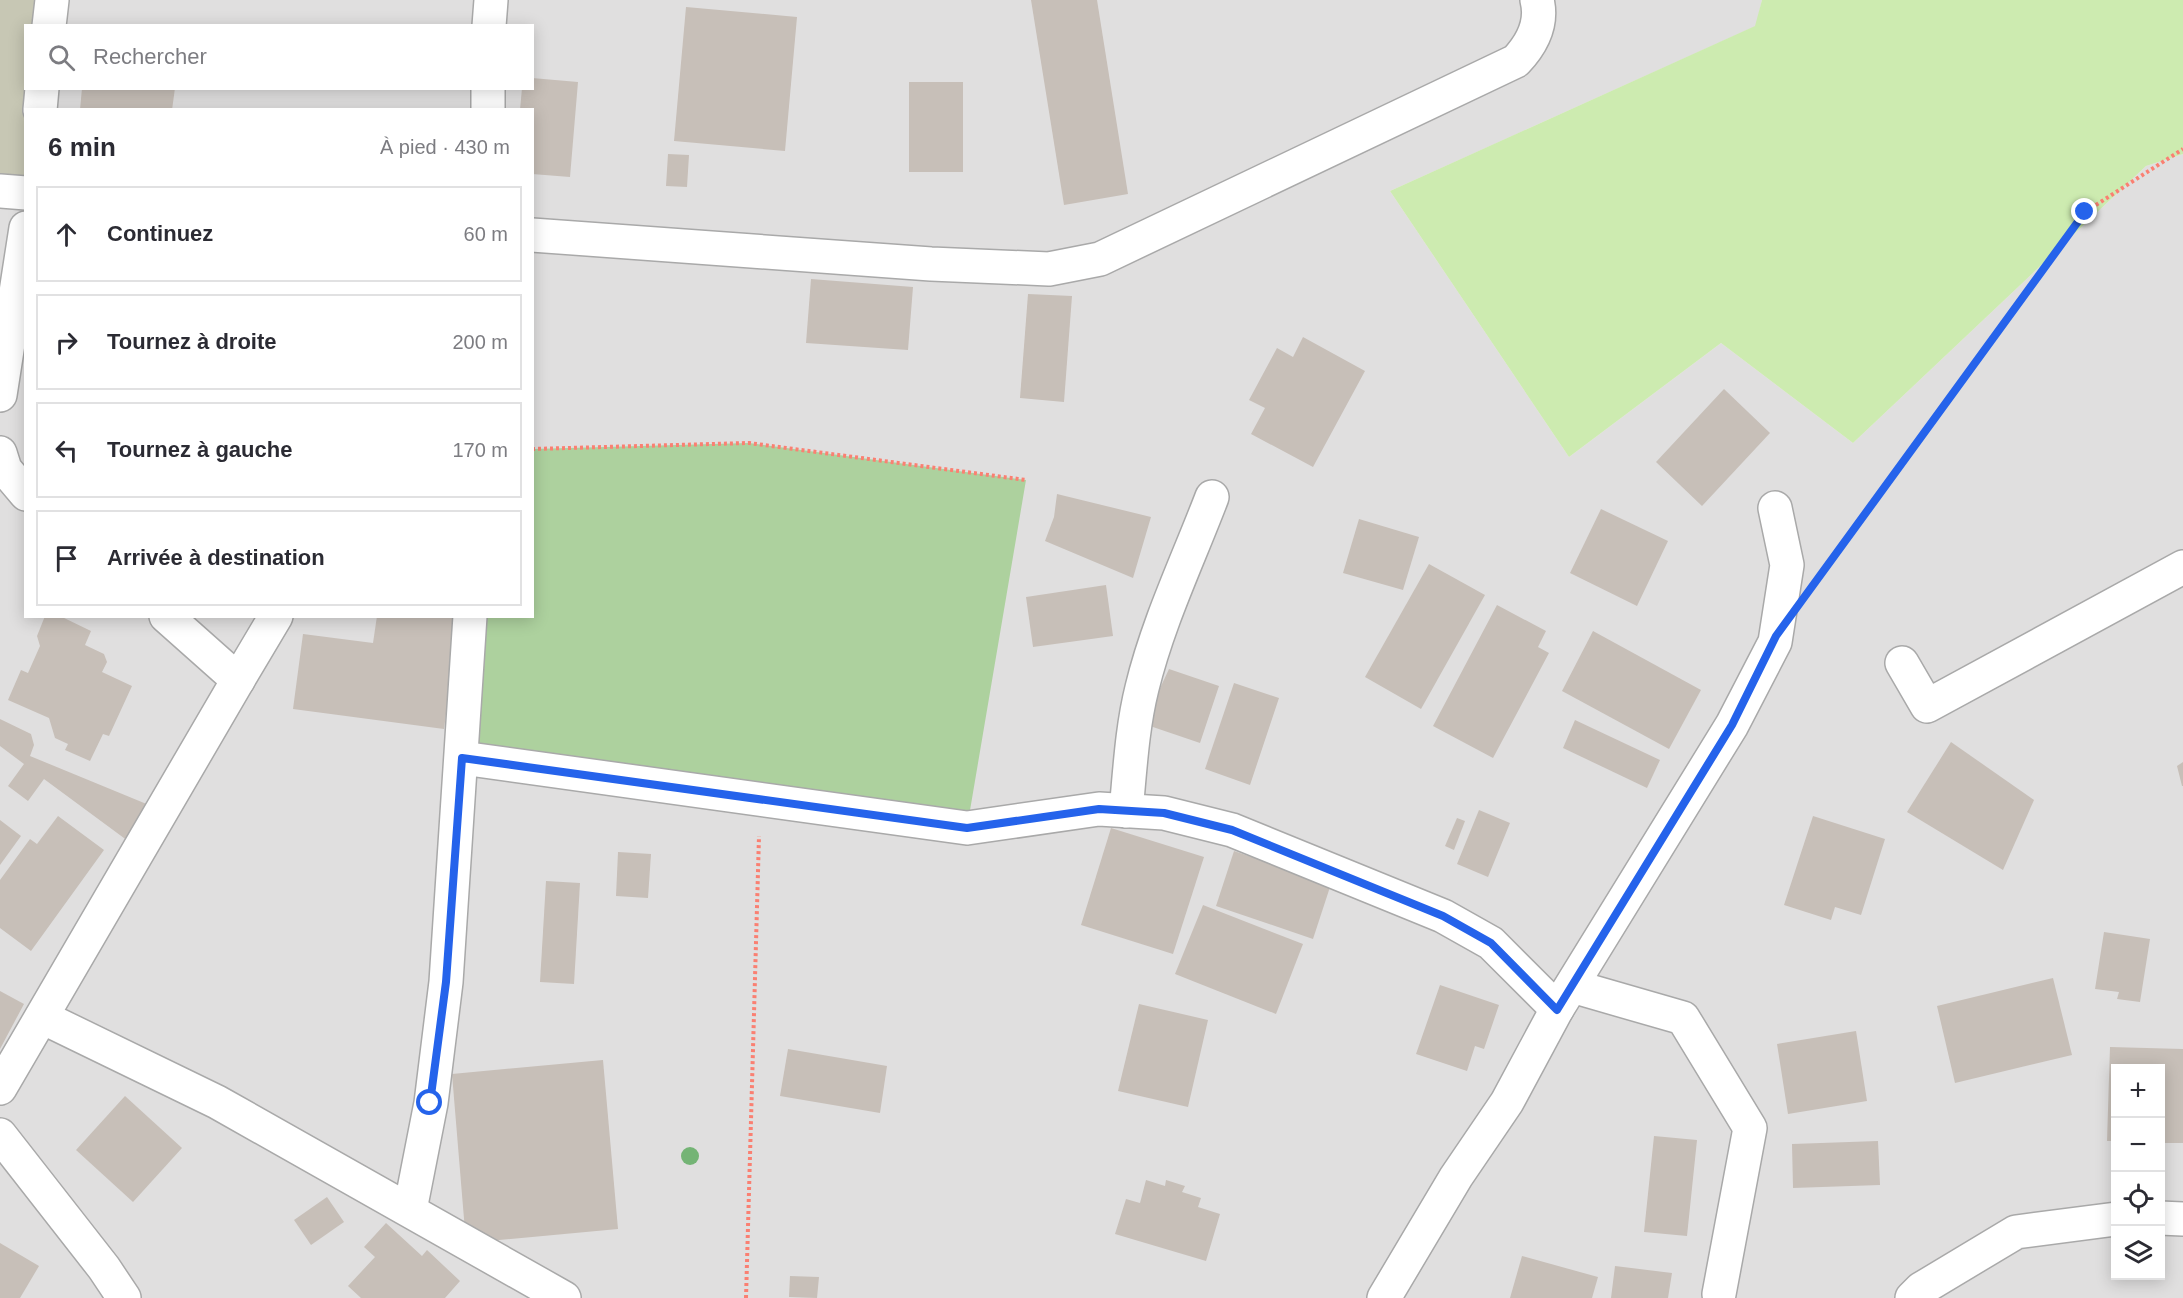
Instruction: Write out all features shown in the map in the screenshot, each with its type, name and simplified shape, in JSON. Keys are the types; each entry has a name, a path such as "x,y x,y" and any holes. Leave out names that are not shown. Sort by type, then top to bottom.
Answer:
{"street":[{"path":"49,24 52,0"},
{"path":"489,24 491,0"},
{"path":"534,235 931,264 1049,269 1100,259 1516,61 1532,44 1537,22 1537,0"},
{"path":"40,108 42,90"},
{"path":"488,90 488,108"},
{"path":"0,191 24,193"},
{"path":"0,395 24,241"},
{"path":"0,453 4,469 24,492"},
{"path":"1126,811 1136,718 1142,687 1154,647 1212,497"},
{"path":"1384,1298 1456,1177 1507,1102 1565,998 1732,725 1775,642 1787,565 1775,508"},
{"path":"1902,663 1927,706 2183,567"},
{"path":"168,618 238,680"},
{"path":"0,1088 275,618"},
{"path":"410,1210 439,1044 462,758 470,618"},
{"path":"462,758 967,828 1099,809 1164,813 1232,830 1443,916 1491,943 1565,998 1683,1018 1750,1128 1719,1294"},
{"path":"42,1017 217,1102 564,1298"},
{"path":"0,1134 104,1268 124,1298"},
{"path":"2165,1218 2183,1219"},
{"path":"1912,1298 1921,1289 2016,1232 2111,1220"}],"path":[{"path":"1818,578 2085,212 2183,149"},
{"path":"534,449 749,443 1026,480"},
{"path":"746,1298 760,800"}],"shaded area":[{"path":"0,0 52,0 49,24 24,24 24,193 0,191"},
{"path":"52,0 1762,0 1756,26 1390,191 1569,457 1721,343 1853,443 2146,166 2183,154 2183,1298 0,1298 0,191 24,193 24,618 534,618 534,108 40,108 42,90 534,90 534,24 49,24"}],"green space":[{"path":"1762,0 2183,0 2183,154 2146,166 1853,443 1721,343 1569,457 1390,191 1755,26"},
{"path":"749,443 1026,480 967,828 462,758 470,618 534,618 534,449"}],"building":[{"path":"1031,0 1097,0 1128,194 1064,205"},
{"path":"686,7 797,17 785,151 674,141"},
{"path":"534,78 578,82 570,177 534,174 534,108 520,108 522,90 534,90"},
{"path":"909,82 963,82 963,172 909,172"},
{"path":"82,90 175,90 172,108 80,108"},
{"path":"668,154 689,155 687,187 666,186"},
{"path":"811,279 913,287 908,350 806,343"},
{"path":"1028,294 1072,296 1064,402 1020,398"},
{"path":"1303,337 1365,371 1313,467 1251,434 1265,408 1249,400 1277,348 1293,357"},
{"path":"1724,389 1770,433 1702,506 1656,462"},
{"path":"1057,494 1151,517 1133,578 1045,541 1054,517"},
{"path":"1601,509 1668,541 1637,606 1570,573"},
{"path":"1359,519 1419,537 1403,590 1343,573"},
{"path":"1429,564 1485,595 1421,709 1365,677"},
{"path":"1106,585 1113,636 1033,647 1026,597"},
{"path":"1497,605 1546,631 1538,647 1549,653 1493,758 1433,726"},
{"path":"44,618 64,618 91,631 85,645 104,654 107,662 102,672 132,686 109,736 103,734 90,761 65,750 68,744 55,738 49,718 8,700 21,670 28,673 40,646 37,636"},
{"path":"377,618 459,618 444,729 293,709 303,634 373,643"},
{"path":"1593,631 1701,690 1669,749 1562,691"},
{"path":"1169,669 1219,686 1200,743 1150,726 1154,701"},
{"path":"1234,683 1279,698 1250,785 1205,769"},
{"path":"0,719 31,734 34,745 30,756 149,805 128,841 44,779 28,801 8,786 24,764 0,746"},
{"path":"1575,720 1660,760 1647,788 1563,748"},
{"path":"1951,742 2034,800 2003,870 1907,812"},
{"path":"2183,762 2183,786 2182,786 2177,766"},
{"path":"1479,810 1510,823 1488,877 1457,864"},
{"path":"58,816 104,850 31,951 0,928 0,880 30,839 37,844"},
{"path":"1813,816 1885,839 1861,915 1835,907 1831,920 1784,905"},
{"path":"1457,818 1465,821 1454,850 1445,846"},
{"path":"0,820 21,836 0,865"},
{"path":"1111,828 1204,857 1173,954 1081,925"},
{"path":"1234,851 1331,884 1313,939 1216,906"},
{"path":"618,852 651,854 648,898 616,896"},
{"path":"546,881 580,883 574,984 540,982"},
{"path":"1203,905 1303,944 1276,1014 1175,974"},
{"path":"2104,932 2150,939 2140,1002 2117,999 2119,992 2095,989"},
{"path":"2053,978 2072,1055 1955,1083 1937,1006"},
{"path":"1440,985 1499,1005 1484,1049 1475,1046 1467,1071 1416,1054"},
{"path":"0,991 24,1004 0,1049"},
{"path":"1139,1004 1208,1020 1188,1107 1118,1091"},
{"path":"1856,1031 1867,1101 1788,1114 1777,1044"},
{"path":"2110,1047 2183,1049 2183,1143 2165,1143 2165,1064 2111,1064 2111,1141 2107,1141"},
{"path":"788,1049 887,1066 880,1113 780,1096"},
{"path":"603,1060 618,1229 466,1243 452,1074"},
{"path":"125,1096 182,1148 133,1202 76,1150"},
{"path":"1654,1136 1697,1140 1687,1236 1644,1232"},
{"path":"1878,1141 1880,1185 1793,1188 1792,1144"},
{"path":"1146,1180 1165,1186 1166,1180 1185,1186 1182,1192 1201,1198 1198,1207 1220,1214 1206,1261 1115,1234 1126,1199 1140,1203"},
{"path":"327,1197 344,1222 311,1245 294,1220"},
{"path":"386,1223 422,1256 427,1250 460,1281 445,1298 361,1298 348,1286 375,1257 364,1247"},
{"path":"0,1243 39,1266 20,1298 0,1298"},
{"path":"1522,1256 1598,1277 1592,1298 1510,1298"},
{"path":"1615,1266 1672,1273 1668,1298 1611,1298"},
{"path":"790,1276 819,1277 817,1298 789,1297"}],"route":[{"path":"430,1103 446,982 462,758 967,828 1099,809 1164,813 1232,830 1443,916 1491,943 1557,1010 1732,725 1776,636 2085,212"}]}
